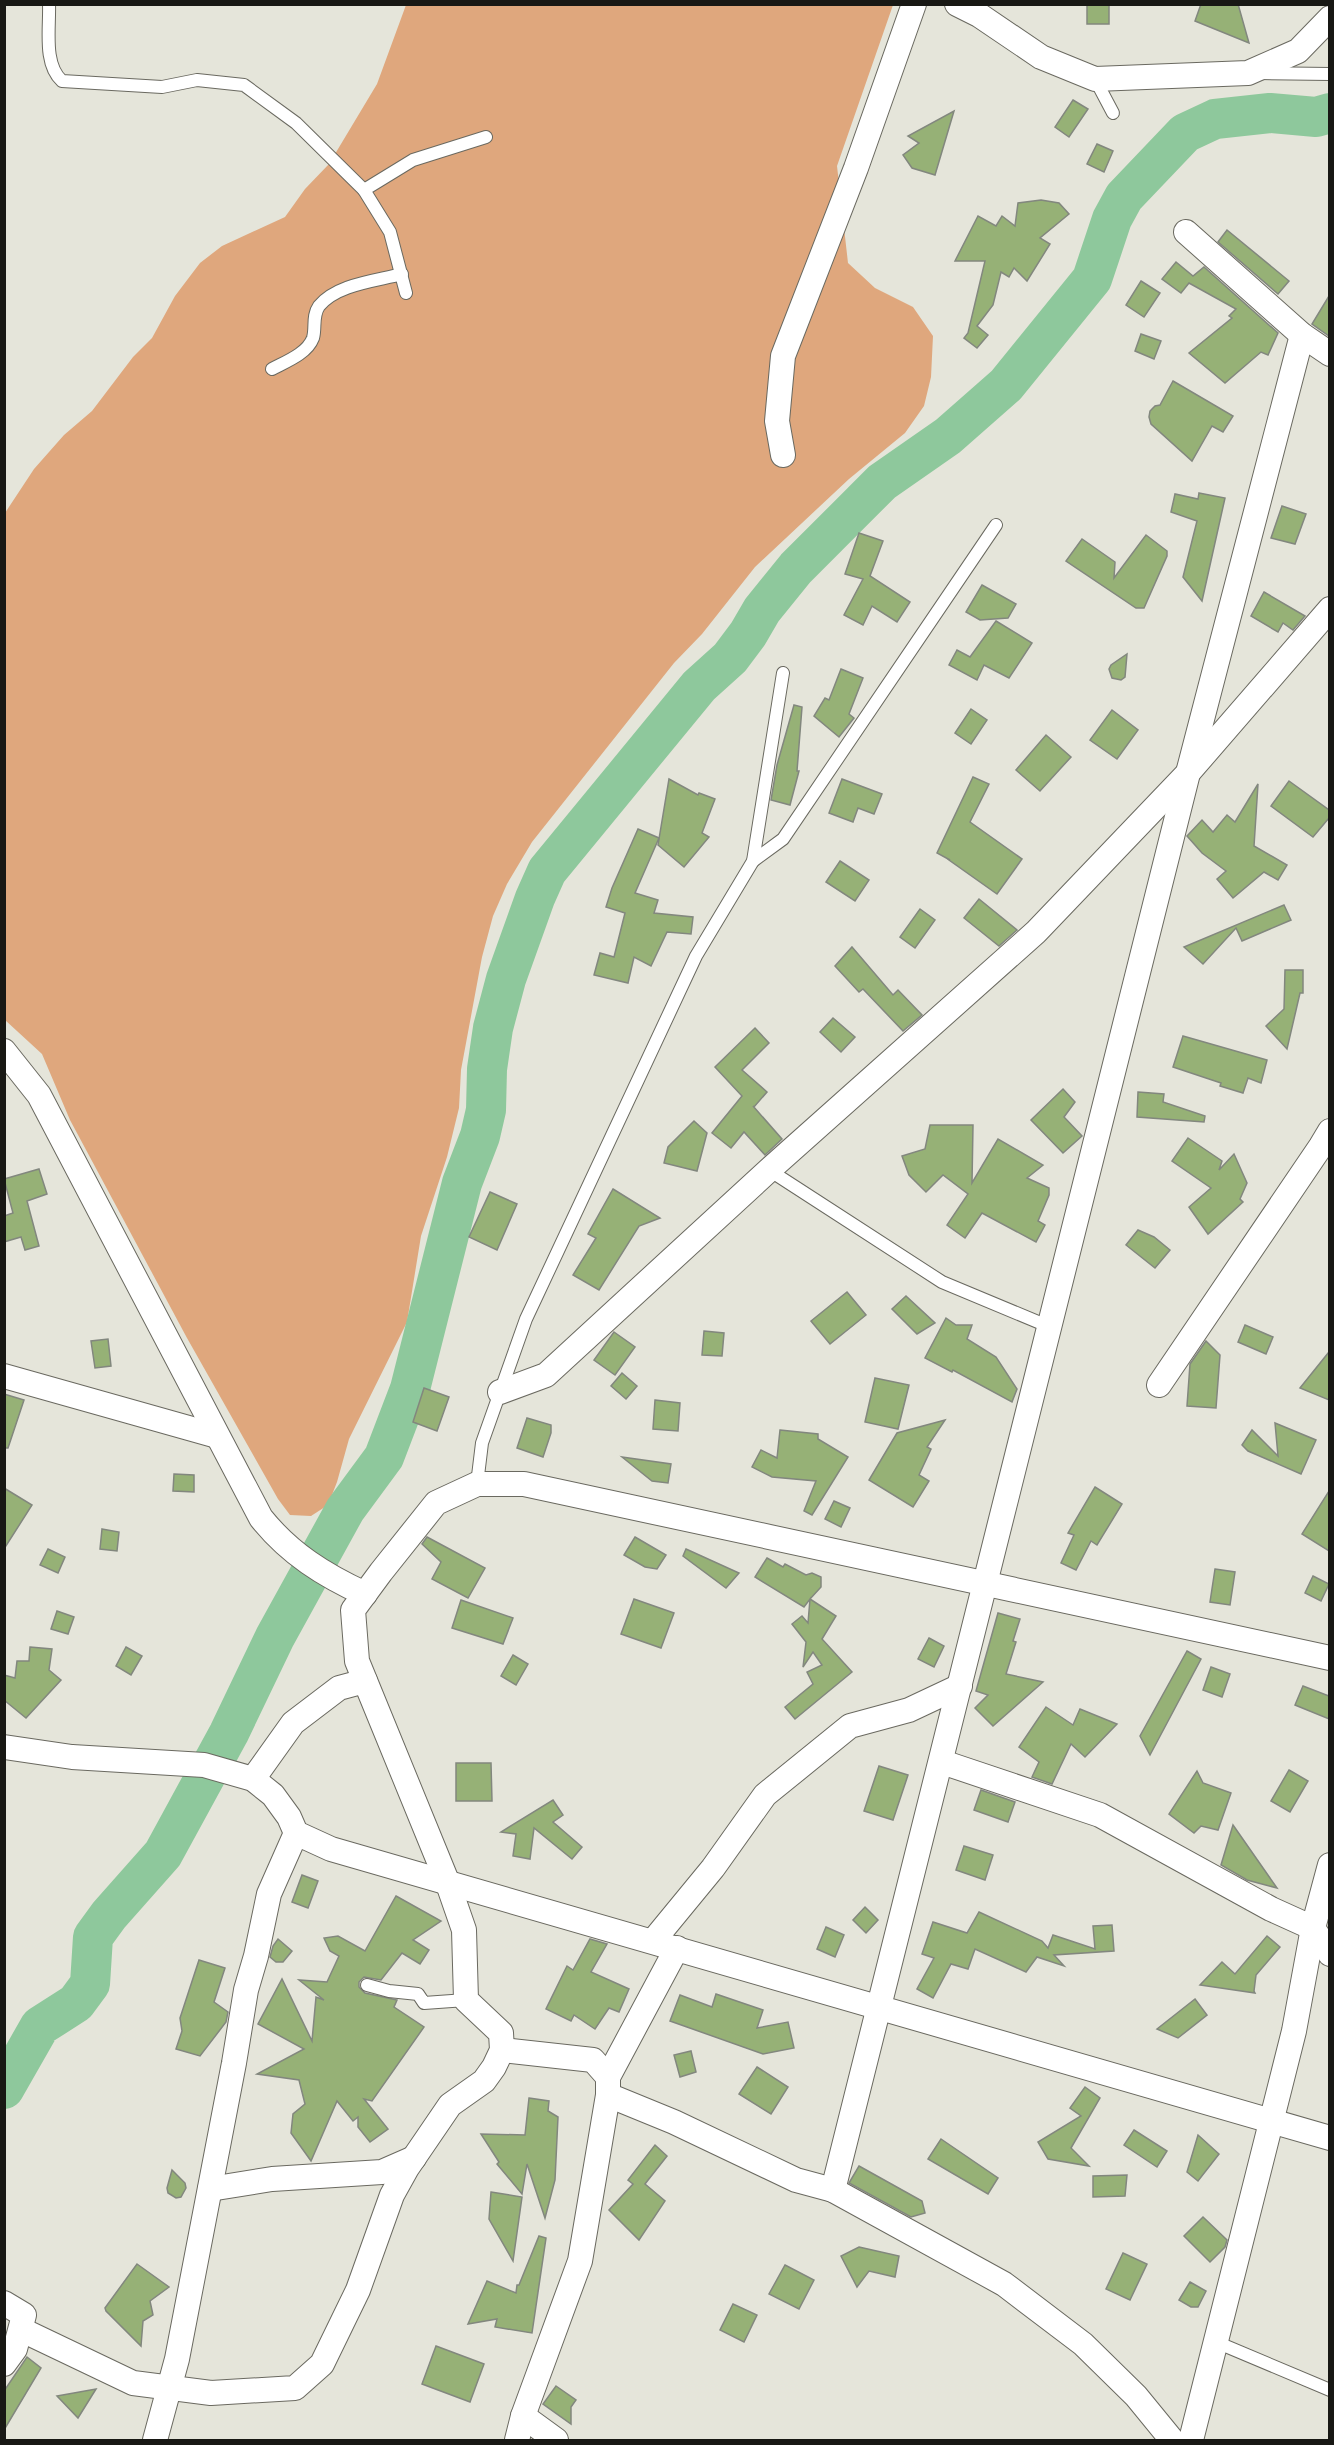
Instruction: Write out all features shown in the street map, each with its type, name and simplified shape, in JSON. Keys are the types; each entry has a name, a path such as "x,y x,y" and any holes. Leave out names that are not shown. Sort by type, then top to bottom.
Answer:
{"street":[{"path":"783,455 777,421 778,386 783,356 856,168 914,4"},
{"path":"957,4 980,15 1041,57 1095,79 1248,73 1298,51 1329,18"},
{"path":"1186,232 1302,334 1329,354"},
{"path":"833,2190 1188,773 1302,334"},
{"path":"500,1392 546,1375 769,1170 1036,932 1188,773 1329,609"},
{"path":"4,1051 39,1095 261,1518 290,1551 331,1578 365,1594"},
{"path":"1159,1385 1315,1156 1329,1131"},
{"path":"4,1376 217,1436"},
{"path":"22,2330 133,2383 211,2393 295,2388 322,2364 358,2290 392,2195 414,2158 450,2105 484,2080 494,2067 502,2050 501,2033 466,2000 464,1930 447,1881 357,1661 353,1610 436,1503 477,1484 524,1484 1329,1659"},
{"path":"253,1779 294,1723 339,1688 365,1681"},
{"path":"653,1941 713,1868 765,1794 850,1726 909,1710 960,1686"},
{"path":"4,1747 72,1758 204,1765 253,1779 273,1794 289,1817 296,1833 332,1849 1329,2138"},
{"path":"942,1762 1100,1815 1271,1909 1313,1928 1329,1954"},
{"path":"155,2440 170,2388 234,2063 239,2023 269,1894 296,1833"},
{"path":"1191,2440 1294,2031 1313,1928 1329,1865"},
{"path":"517,2440 523,2416 580,2260 608,2086 677,1948"},
{"path":"502,2050 593,2060 608,2086 674,2122 796,2180 833,2190 1004,2284 1083,2344 1136,2396 1172,2440"},
{"path":"210,2189 272,2179 382,2172 414,2158"},
{"path":"4,2303 24,2315 22,2330 15,2349 4,2364"},
{"path":"523,2416 556,2440"}],"lane":[{"path":"49,4 51,64 56,76 62,81 162,87 197,80 244,85 296,123 364,190 390,232 406,293"},
{"path":"1248,73 1329,74"},
{"path":"1095,79 1113,113"},
{"path":"364,190 412,160 486,137"},
{"path":"272,369 303,351 313,338 313,322 319,307 342,290 402,274"},
{"path":"753,861 783,839 996,525"},
{"path":"477,1484 482,1443 526,1319 691,967 753,861 783,673"},
{"path":"769,1170 942,1282 1050,1327"},
{"path":"367,1985 389,1991 418,1994 424,2003 466,2000"},
{"path":"1216,2342 1329,2390"}],"shaded area":[{"path":"406,5 893,5 837,166 848,263 875,288 913,307 933,336 931,377 924,406 905,433 849,479 755,567 702,634 674,663 532,842 507,884 493,916 482,957 461,1070 459,1108 447,1157 421,1236 407,1322 349,1439 328,1505 311,1516 290,1515 278,1499 187,1338 70,1120 42,1054 5,1020 5,513 34,469 64,435 92,411 133,357 152,338 175,296 200,263 222,246 285,217 305,189 329,164 377,84"}],"building":[{"path":"1201,4 1238,4 1249,43 1195,21"},
{"path":"1087,5 1109,5 1109,24 1087,24"},
{"path":"1073,100 1088,109 1069,137 1055,127"},
{"path":"954,111 935,175 912,168 903,155 919,143 908,136"},
{"path":"1097,144 1113,151 1104,172 1087,164"},
{"path":"1041,200 1059,203 1069,214 1040,238 1050,244 1027,281 1014,268 1009,277 1001,272 993,305 977,326 988,335 977,348 964,338 968,333 985,261 955,261 978,216 996,226 1002,216 1015,226 1018,203"},
{"path":"1227,230 1289,281 1278,294 1218,242"},
{"path":"1176,262 1193,276 1204,267 1278,333 1268,355 1261,352 1225,383 1189,353 1232,318 1229,316 1236,309 1189,283 1181,293 1162,279"},
{"path":"1141,281 1160,293 1144,317 1126,305"},
{"path":"1329,296 1329,336 1312,324"},
{"path":"1141,334 1161,341 1154,359 1135,351"},
{"path":"1173,381 1233,416 1223,432 1212,426 1192,461 1151,424 1149,417 1150,411 1160,405"},
{"path":"1199,493 1225,498 1202,601 1183,577 1197,521 1171,512 1175,494 1198,499"},
{"path":"1282,506 1306,514 1295,544 1271,538"},
{"path":"859,533 883,541 870,576 910,602 897,622 872,606 863,625 844,615 863,579 845,574"},
{"path":"1146,535 1167,551 1167,556 1144,608 1136,608 1066,561 1082,539 1115,562 1114,578"},
{"path":"982,585 1016,604 1008,618 980,620 966,612"},
{"path":"1264,592 1305,616 1293,630 1283,623 1278,632 1251,616"},
{"path":"996,621 1032,643 1009,678 984,665 977,680 949,665 957,650 970,657"},
{"path":"1127,654 1125,677 1121,680 1112,678 1109,669 1111,665"},
{"path":"841,669 863,678 849,714 854,718 839,737 814,716 825,698 829,700"},
{"path":"794,705 802,707 797,771 799,771 790,805 771,800 777,765"},
{"path":"971,709 987,720 971,744 955,733"},
{"path":"1112,710 1138,730 1117,759 1090,740"},
{"path":"1046,735 1071,757 1040,791 1016,770"},
{"path":"973,777 989,784 970,822 1022,859 997,894 937,853"},
{"path":"669,779 698,795 699,793 715,799 702,833 709,837 684,867 658,845"},
{"path":"842,779 882,794 874,814 858,808 853,822 829,813"},
{"path":"1289,781 1329,810 1329,818 1313,837 1271,806"},
{"path":"1258,784 1254,846 1287,865 1278,880 1264,872 1233,898 1217,879 1226,871 1202,853 1187,836 1202,820 1213,832 1227,815 1235,822"},
{"path":"638,829 659,838 635,893 658,900 654,913 693,917 691,934 667,932 651,966 634,957 628,983 594,975 600,953 614,957 625,913 606,907"},
{"path":"840,861 869,880 855,901 826,882"},
{"path":"979,899 1017,930 999,946 964,918"},
{"path":"1284,905 1291,920 1242,941 1236,928 1203,964 1184,947"},
{"path":"920,909 935,920 915,948 900,937"},
{"path":"852,947 893,995 898,990 922,1015 903,1031 863,989 859,992 835,966"},
{"path":"1285,970 1303,970 1303,993 1300,993 1287,1049 1266,1026 1284,1009"},
{"path":"833,1018 855,1037 841,1052 820,1032"},
{"path":"755,1028 769,1043 742,1070 767,1092 753,1106 782,1139 765,1155 744,1132 731,1148 712,1133 742,1096 715,1067"},
{"path":"1183,1036 1267,1060 1261,1083 1248,1078 1243,1093 1173,1067"},
{"path":"1063,1089 1075,1102 1064,1117 1082,1136 1063,1153 1031,1120"},
{"path":"1138,1092 1164,1094 1163,1102 1205,1116 1204,1122 1137,1117"},
{"path":"694,1121 707,1133 697,1171 664,1163 668,1147"},
{"path":"930,1125 973,1125 972,1183 998,1139 1043,1165 1027,1178 1049,1188 1049,1195 1038,1221 1045,1225 1036,1242 982,1213 965,1238 947,1225 968,1194 943,1175 926,1192 909,1175 902,1156 925,1149"},
{"path":"1188,1138 1222,1161 1219,1170 1234,1154 1247,1183 1240,1199 1243,1202 1208,1234 1189,1207 1211,1188 1172,1161"},
{"path":"39,1169 47,1194 27,1201 39,1246 25,1250 21,1237 4,1242 4,1216 13,1213 4,1179"},
{"path":"613,1189 660,1218 639,1226 599,1290 573,1275 596,1238 588,1234"},
{"path":"490,1192 517,1204 497,1250 469,1237"},
{"path":"1138,1230 1154,1237 1170,1250 1155,1268 1126,1245"},
{"path":"847,1292 866,1315 830,1344 811,1321"},
{"path":"906,1296 935,1323 917,1334 892,1309"},
{"path":"946,1318 956,1325 972,1325 967,1339 996,1357 1017,1389 1012,1402 953,1370 952,1372 925,1358"},
{"path":"1245,1325 1273,1337 1266,1354 1238,1342"},
{"path":"704,1331 724,1333 722,1356 702,1355"},
{"path":"614,1332 635,1347 615,1375 594,1360"},
{"path":"108,1339 111,1366 95,1368 91,1341"},
{"path":"1206,1341 1220,1355 1216,1408 1187,1406 1190,1364"},
{"path":"1329,1352 1329,1400 1300,1388"},
{"path":"622,1373 637,1386 626,1399 611,1386"},
{"path":"875,1378 909,1385 898,1429 865,1422"},
{"path":"424,1388 449,1397 437,1431 413,1422"},
{"path":"4,1394 24,1400 8,1448 4,1448"},
{"path":"655,1400 680,1403 678,1431 653,1429"},
{"path":"527,1418 551,1425 551,1433 543,1457 517,1448"},
{"path":"945,1420 927,1447 931,1449 919,1475 929,1481 913,1507 869,1480 897,1433"},
{"path":"1275,1423 1316,1440 1301,1474 1248,1451 1242,1445 1252,1430 1278,1456"},
{"path":"780,1430 818,1434 818,1439 848,1457 812,1515 804,1511 816,1481 772,1477 752,1467 761,1450 777,1458"},
{"path":"622,1457 671,1464 668,1483 652,1481"},
{"path":"174,1474 194,1475 194,1492 173,1491"},
{"path":"1095,1487 1122,1504 1097,1545 1091,1541 1076,1570 1061,1563 1074,1535 1068,1533"},
{"path":"4,1488 32,1505 4,1549"},
{"path":"1329,1491 1329,1551 1302,1534"},
{"path":"834,1501 850,1508 841,1527 825,1519"},
{"path":"102,1529 119,1532 117,1551 100,1549"},
{"path":"427,1537 485,1568 468,1598 432,1579 441,1562 422,1544"},
{"path":"635,1537 666,1555 657,1569 645,1567 624,1555"},
{"path":"48,1549 65,1557 58,1573 40,1565"},
{"path":"686,1549 739,1573 726,1588 683,1556"},
{"path":"767,1558 783,1567 785,1564 806,1575 812,1573 821,1577 821,1587 804,1607 755,1577"},
{"path":"1215,1569 1235,1572 1230,1605 1210,1602"},
{"path":"1313,1576 1329,1584 1321,1601 1305,1593"},
{"path":"634,1599 674,1613 661,1648 621,1634"},
{"path":"810,1599 836,1616 822,1639 852,1672 795,1719 785,1707 813,1684 807,1672 822,1665 813,1652 803,1667 806,1642 792,1624 802,1616 808,1623"},
{"path":"461,1600 513,1618 503,1644 452,1628"},
{"path":"57,1611 74,1617 68,1634 51,1629"},
{"path":"998,1613 1020,1619 1006,1674 1043,1682 993,1726 975,1708 988,1695 976,1691"},
{"path":"929,1638 944,1646 934,1667 918,1659"},
{"path":"30,1647 52,1649 49,1670 61,1680 26,1718 4,1700 4,1675 15,1678 17,1661 29,1661"},
{"path":"126,1647 142,1656 131,1675 116,1666"},
{"path":"1187,1651 1201,1659 1150,1755 1140,1736"},
{"path":"513,1655 528,1664 516,1685 501,1676"},
{"path":"1211,1667 1230,1674 1222,1697 1203,1690"},
{"path":"1303,1686 1329,1696 1329,1719 1295,1705"},
{"path":"1046,1707 1073,1725 1080,1709 1117,1724 1085,1757 1071,1744 1052,1784 1032,1777 1039,1762 1019,1747"},
{"path":"456,1763 491,1763 492,1801 456,1801"},
{"path":"879,1766 908,1775 893,1820 864,1811"},
{"path":"1289,1770 1308,1781 1290,1812 1271,1801"},
{"path":"1197,1771 1203,1783 1231,1793 1218,1830 1201,1826 1194,1833 1169,1814"},
{"path":"981,1790 1015,1802 1008,1822 974,1810"},
{"path":"553,1800 563,1815 553,1822 582,1847 572,1859 534,1828 530,1859 513,1856 516,1834 501,1832"},
{"path":"1233,1825 1277,1888 1247,1880 1221,1865"},
{"path":"964,1846 993,1855 985,1880 956,1870"},
{"path":"302,1875 318,1881 308,1908 292,1902"},
{"path":"396,1896 441,1921 413,1940 429,1950 420,1964 402,1953 381,1980 364,1977 359,1982 359,1987 365,1993 397,2000 394,2007 424,2027 372,2101 364,2099 388,2129 370,2142 358,2127 358,2117 353,2121 337,2101 311,2161 291,2133 293,2114 305,2104 299,2080 257,2074 304,2049 258,2024 282,1979 312,2041 316,1997 324,2000 299,1980 327,1982 339,1956 330,1951 324,1938 338,1936 365,1951"},
{"path":"865,1907 878,1920 866,1933 853,1920"},
{"path":"979,1912 1042,1941 1048,1948 1053,1935 1095,1949 1093,1926 1112,1925 1114,1951 1054,1955 1064,1966 1037,1957 1026,1972 975,1949 968,1969 951,1964 933,1998 917,1989 934,1958 922,1954 933,1922 967,1933"},
{"path":"826,1927 844,1935 835,1957 817,1949"},
{"path":"1267,1936 1280,1947 1256,1975 1255,1993 1200,1985 1222,1962 1235,1974"},
{"path":"278,1939 292,1951 283,1962 276,1962 270,1957"},
{"path":"590,1939 607,1944 591,1972 629,1989 619,2012 609,2008 595,2029 574,2015 571,2021 546,2009 567,1966 573,1970"},
{"path":"199,1960 225,1968 214,2002 228,2012 226,2022 200,2056 176,2049 182,2031 180,2018"},
{"path":"716,1994 763,2010 757,2028 788,2022 794,2048 763,2054 670,2021 680,1995 712,2007"},
{"path":"1195,1999 1207,2015 1178,2038 1157,2029"},
{"path":"691,2051 696,2072 680,2077 674,2055"},
{"path":"757,2067 788,2087 771,2114 739,2094"},
{"path":"1085,2087 1100,2098 1071,2148 1089,2166 1048,2159 1038,2142 1081,2116 1070,2108"},
{"path":"529,2098 549,2101 548,2111 558,2117 555,2180 545,2218 527,2164 522,2194 497,2164 499,2162 481,2134 525,2135"},
{"path":"1134,2130 1167,2151 1157,2167 1124,2145"},
{"path":"1198,2135 1219,2154 1198,2181 1187,2172"},
{"path":"941,2139 998,2178 988,2194 928,2159"},
{"path":"655,2145 667,2156 645,2184 665,2201 639,2240 609,2210 633,2184 628,2180"},
{"path":"859,2166 922,2201 925,2213 911,2217 849,2183"},
{"path":"172,2170 185,2183 186,2188 181,2197 176,2198 168,2193 167,2188"},
{"path":"1127,2175 1125,2196 1093,2197 1093,2176"},
{"path":"491,2192 522,2197 513,2261 489,2219"},
{"path":"1203,2217 1227,2240 1225,2247 1210,2262 1184,2236"},
{"path":"539,2236 546,2238 532,2333 495,2327 497,2319 468,2324 487,2281 516,2293 517,2285 519,2285"},
{"path":"859,2247 899,2256 895,2277 869,2271 857,2287 841,2256"},
{"path":"1123,2253 1147,2264 1130,2300 1106,2289"},
{"path":"137,2264 169,2287 150,2301 153,2315 143,2321 141,2346 105,2308"},
{"path":"785,2265 814,2280 799,2309 769,2294"},
{"path":"1190,2282 1206,2291 1198,2307 1191,2307 1179,2300"},
{"path":"733,2304 757,2315 744,2342 720,2330"},
{"path":"436,2346 484,2364 470,2402 422,2384"},
{"path":"27,2357 41,2368 4,2430 4,2391"},
{"path":"556,2386 576,2400 571,2407 571,2424 543,2404"},
{"path":"96,2389 78,2418 57,2396"}],"waterway":[{"path":"4,2089 40,2026 76,2003 90,1984 93,1937 109,1915 163,1854 229,1733 275,1637 345,1510 384,1457 410,1389 462,1183 480,1136 486,1110 487,1069 493,1028 506,979 547,871 699,686 730,658 762,610 796,568 882,482 948,436 1006,385 1092,279 1112,219 1124,197 1185,133 1215,119 1270,113 1316,117 1330,113"}]}
